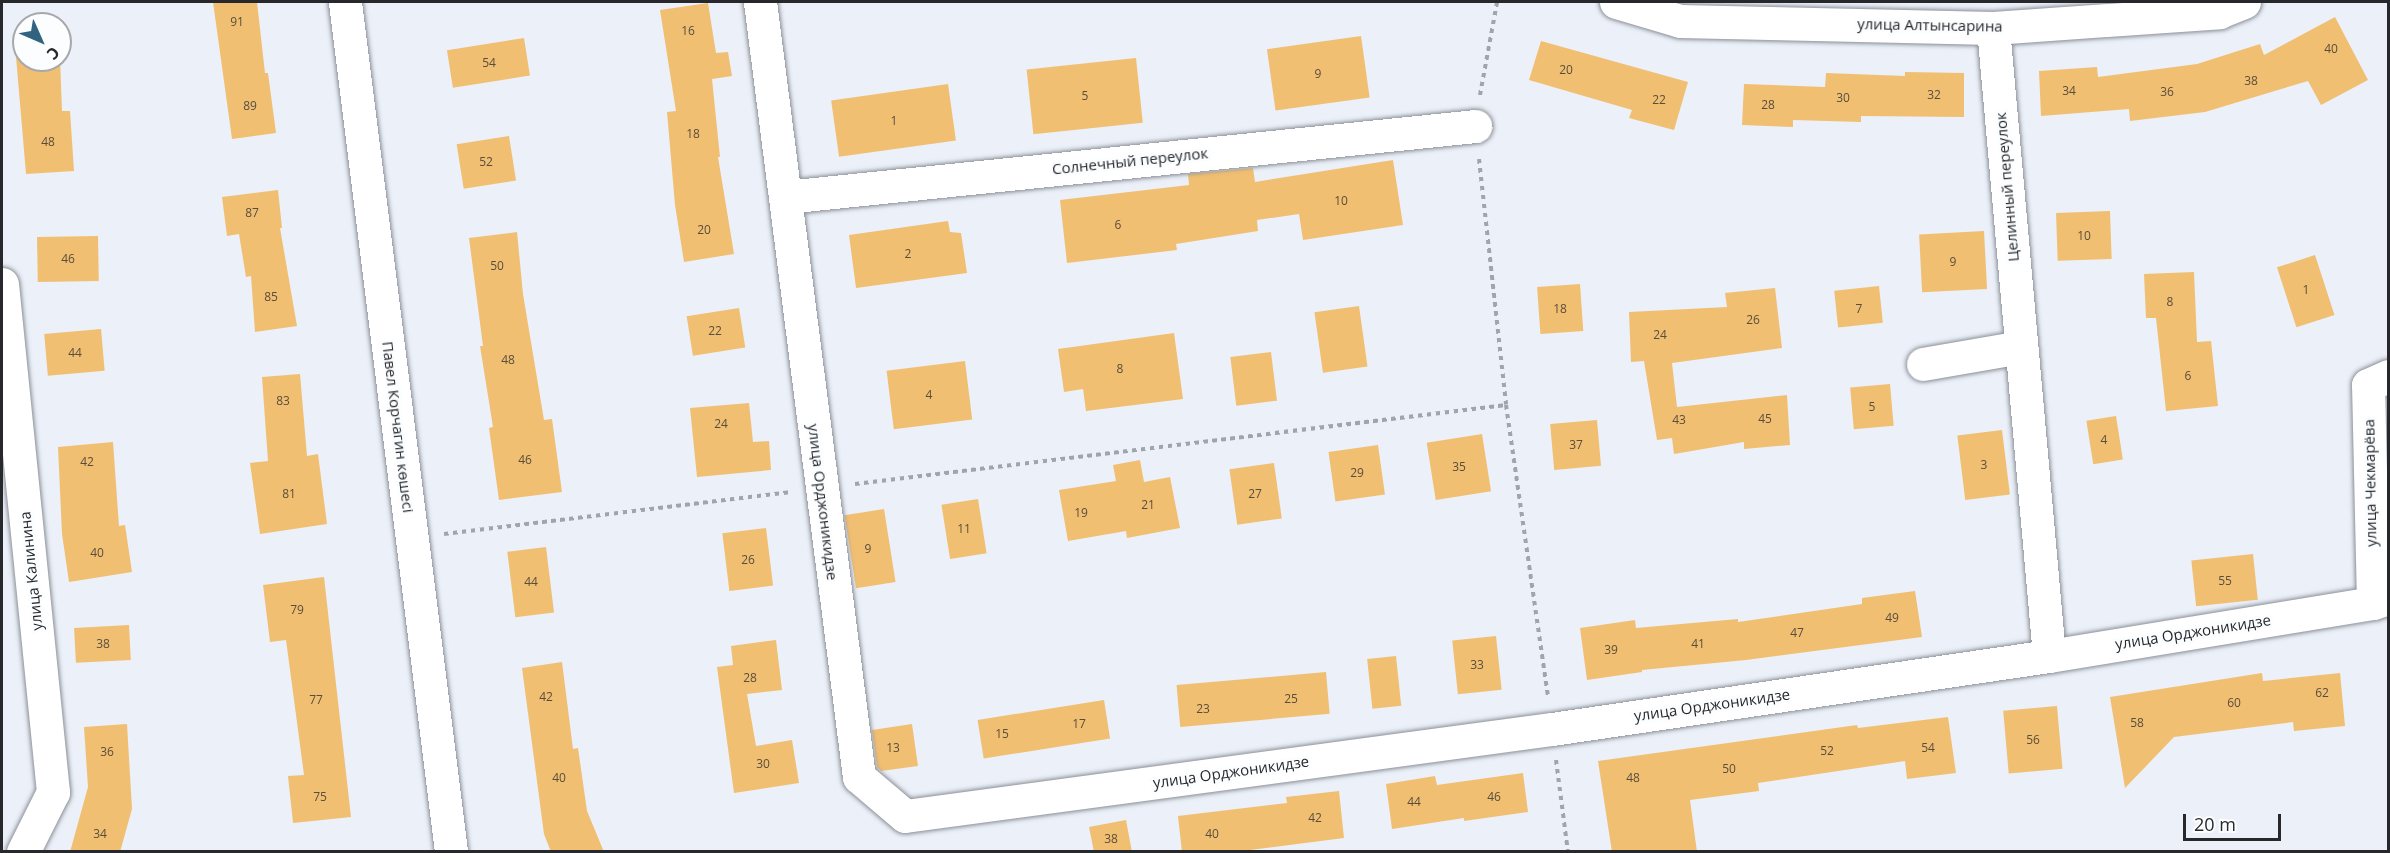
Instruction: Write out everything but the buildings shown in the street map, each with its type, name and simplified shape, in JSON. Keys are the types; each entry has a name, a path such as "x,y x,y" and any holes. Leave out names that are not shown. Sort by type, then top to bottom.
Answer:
{"street":[{"name":"Павел Корчагин көшесі","path":"345,2 451,852"},
{"name":"улица Орджоникидзе","path":"760,2 859,777 905,816 1552,729 2049,656 2381,600"},
{"name":"улица Алтынсарина","path":"1616,2 1680,21 1993,28 2219,12 2244,2"},
{"name":"Целинный переулок","path":"1993,28 2049,656"},
{"name":"Солнечный переулок","path":"785,197 1475,126"},
{"name":"улица Калинина","path":"2,284 53,792 24,852"},
{"path":"1923,364 2021,347"},
{"name":"улица Чекмарёва","path":"2381,600 2368,385 2388,376"}],"path":[{"path":"1497,2 1475,126 1506,405 1568,852"},
{"path":"412,537 1506,405"}]}
